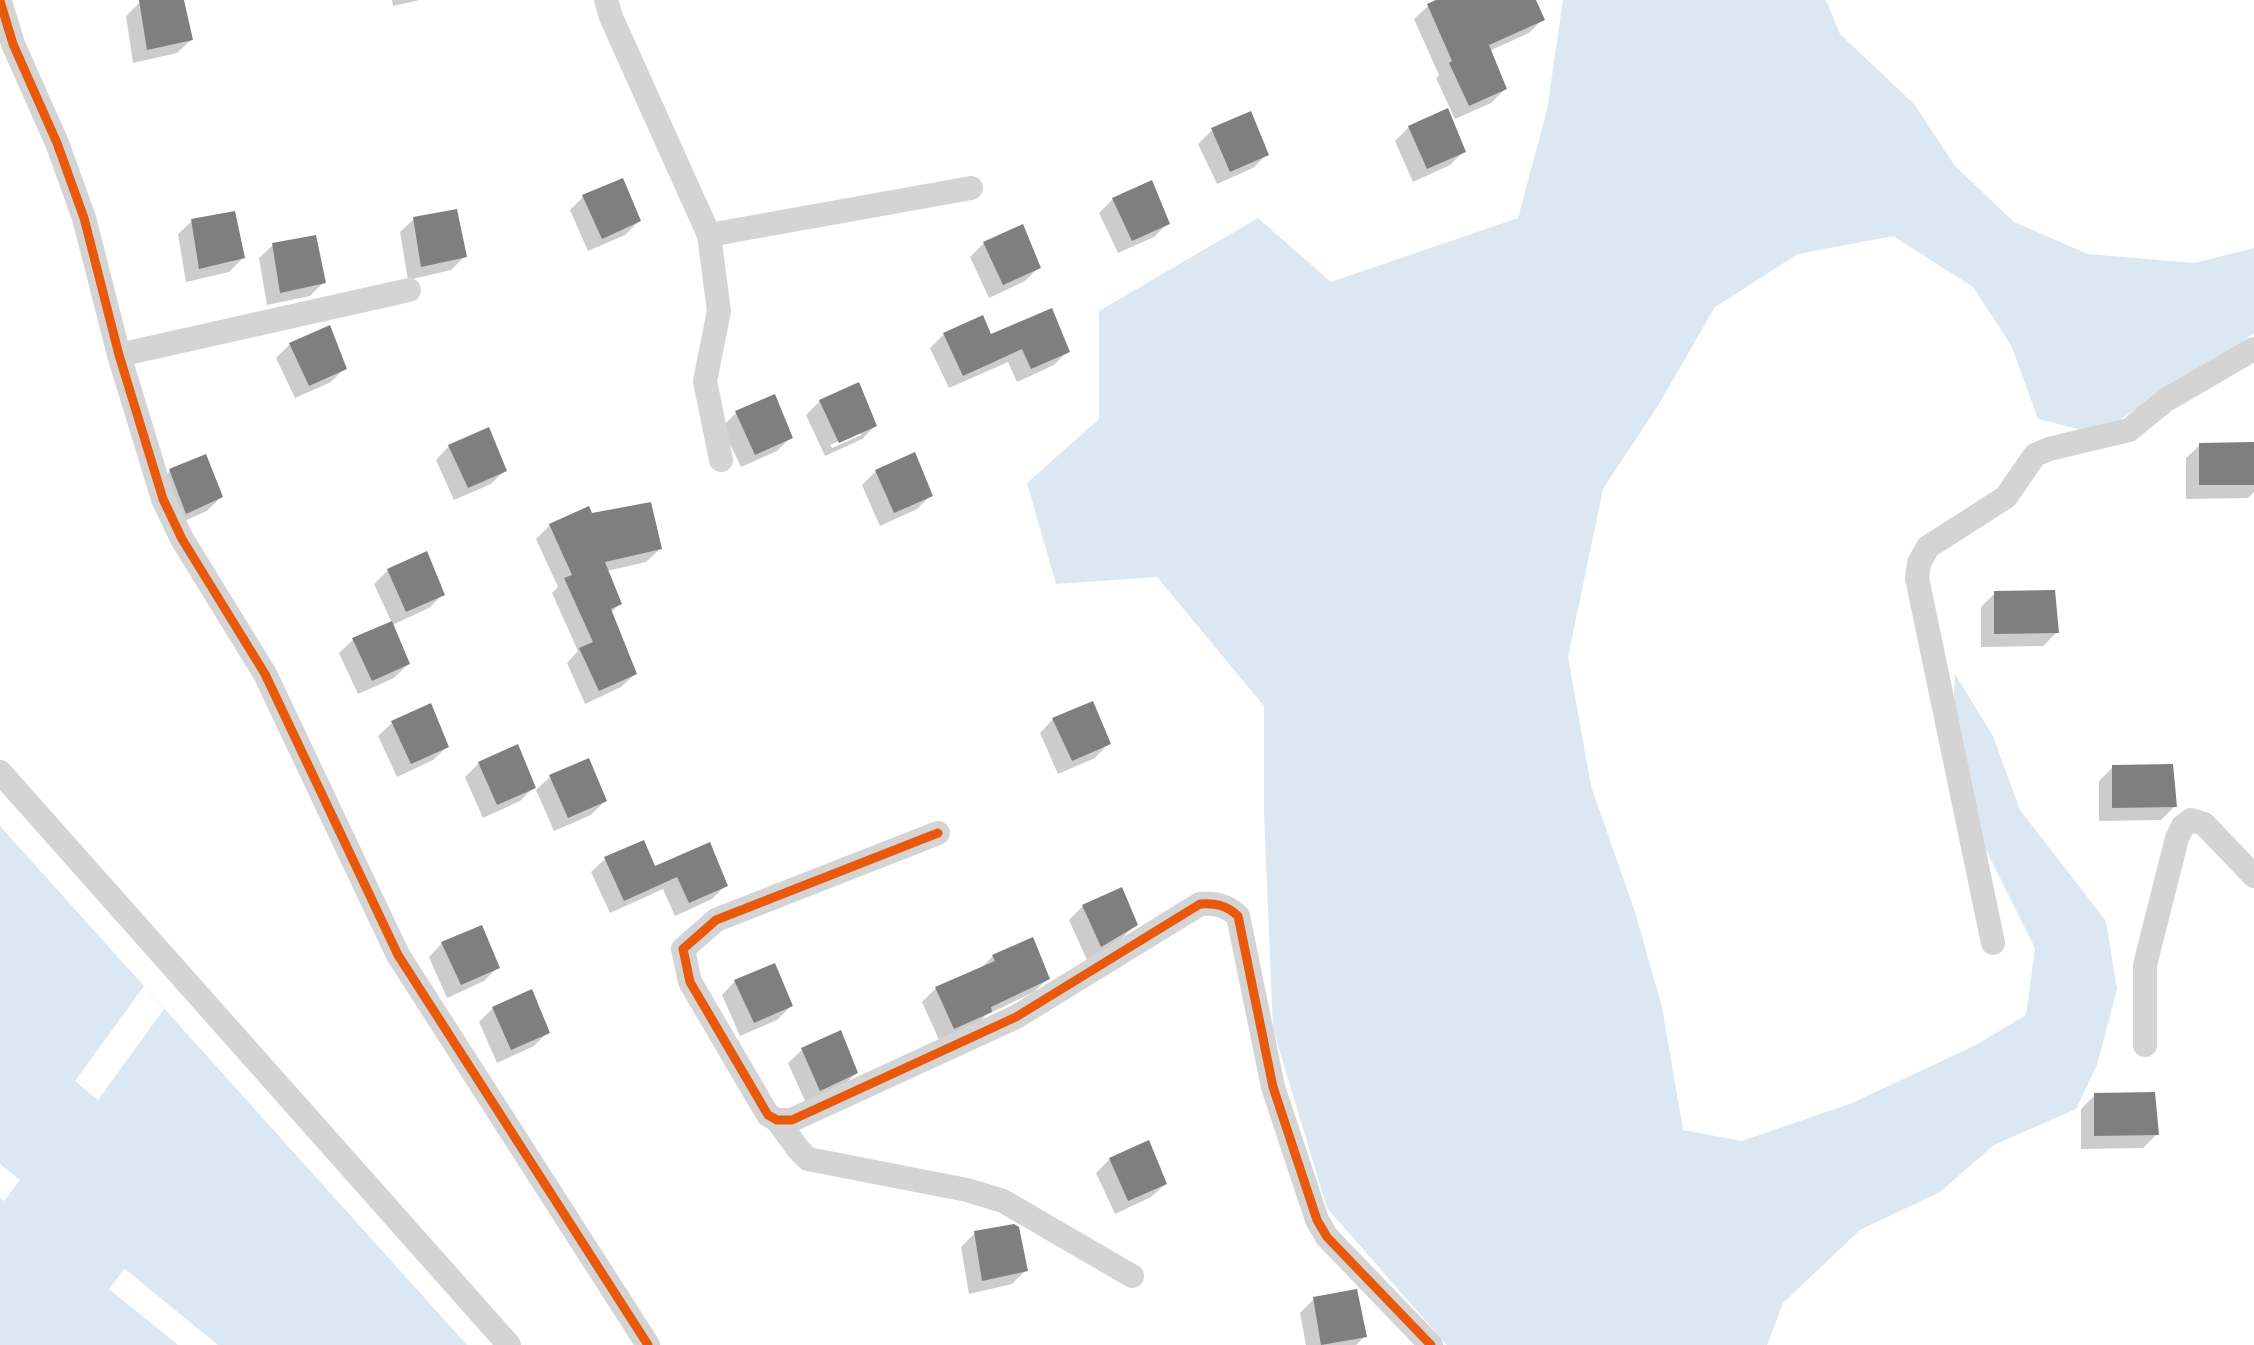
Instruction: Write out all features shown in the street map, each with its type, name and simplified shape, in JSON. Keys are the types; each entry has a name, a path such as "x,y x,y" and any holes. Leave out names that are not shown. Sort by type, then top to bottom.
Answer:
{"street":[{"path":"606,0 611,17 709,235 719,311 705,381 720,460"},
{"path":"0,1 13,44 57,143 84,218 119,355 163,499 182,539 265,674 398,955 648,1345"},
{"path":"709,235 971,188"},
{"path":"119,355 409,290"},
{"path":"1993,943 1917,578 1919,563 1928,547 2006,497 2035,455 2049,449 2129,430 2166,400 2254,349"},
{"path":"0,772 509,1345"},
{"path":"2145,1045 2145,965 2183,826 2191,820 2204,824 2254,876"},
{"path":"938,833 716,920 683,949 690,982 768,1115 778,1120 808,1159 967,1190 1003,1201 1132,1276"},
{"path":"778,1120 792,1120 1016,1017 1200,904 1214,903 1229,908 1238,916 1273,1087 1317,1220 1327,1237 1431,1345"}],"shaded area":[{"path":"1563,0 1826,0 1840,34 1914,104 1955,166 2014,222 2088,254 2194,263 2254,248 2254,333 2230,352 2165,389 2117,422 2082,430 2038,419 2011,345 1973,287 1893,236 1798,254 1715,307 1659,404 1603,489 1568,657 1591,786 1635,912 1662,1007 1683,1130 1742,1141 1852,1103 1976,1045 2026,1015 2035,948 1973,824 1952,733 1955,674 1993,736 2020,810 2106,921 2117,989 2097,1065 2076,1109 1994,1145 1940,1192 1860,1230 1783,1303 1767,1345 1447,1345 1327,1208 1273,1029 1264,813 1264,706 1157,577 1056,584 1027,483 1099,419 1099,311 1258,218 1331,282 1518,218 1547,110"},
{"path":"0,826 467,1345 0,1345"}],"pier":[{"path":"144,986 164,1009 98,1100 75,1081"},
{"path":"0,1164 20,1180 4,1201 0,1198"},
{"path":"125,1268 218,1345 178,1345 109,1289"}],"building":[{"path":"139,0 184,0 193,40 147,50"},
{"path":"1436,0 1536,0 1545,20 1489,45 1507,89 1469,106 1449,63 1452,61 1427,4"},
{"path":"1448,108 1466,152 1427,169 1408,126"},
{"path":"1251,111 1269,155 1230,172 1211,128"},
{"path":"623,178 641,221 602,239 582,195"},
{"path":"1152,180 1170,224 1132,241 1112,198"},
{"path":"457,209 467,257 421,267 413,217"},
{"path":"235,211 245,258 199,269 191,219"},
{"path":"1023,224 1041,268 1003,285 983,242"},
{"path":"316,235 326,283 280,293 272,243"},
{"path":"1052,308 1070,352 1031,369 1022,349 963,376 943,333 983,315 991,334"},
{"path":"330,325 347,369 309,386 289,343"},
{"path":"859,382 877,426 839,443 819,400"},
{"path":"775,394 793,438 755,455 735,411"},
{"path":"489,427 507,471 468,488 448,445"},
{"path":"2254,442 2254,485 2199,485 2199,443"},
{"path":"915,452 933,496 894,513 875,470"},
{"path":"206,454 223,497 186,514 169,469"},
{"path":"651,502 662,549 605,562 622,604 611,609 637,674 599,691 579,648 593,642 564,578 572,575 549,524 589,506 592,513"},
{"path":"427,551 445,595 406,612 387,569"},
{"path":"2055,590 2059,633 1994,634 1994,591"},
{"path":"392,621 410,664 372,681 352,638"},
{"path":"1093,701 1111,744 1072,761 1052,718"},
{"path":"431,703 449,747 411,764 391,721"},
{"path":"518,744 536,788 497,805 478,762"},
{"path":"589,758 607,801 568,818 549,775"},
{"path":"2173,764 2177,807 2112,808 2112,765"},
{"path":"644,840 655,866 710,842 728,886 689,903 677,877 624,901 604,857"},
{"path":"1122,887 1138,925 1101,947 1082,905"},
{"path":"482,925 500,968 461,985 441,942"},
{"path":"1033,937 1050,979 991,1007 992,1012 954,1029 935,987 995,961 992,955"},
{"path":"775,963 793,1006 754,1023 734,980"},
{"path":"532,989 550,1033 511,1050 492,1007"},
{"path":"841,1030 858,1073 820,1091 801,1048"},
{"path":"2155,1092 2159,1135 2094,1136 2094,1093"},
{"path":"1149,1140 1167,1184 1128,1201 1109,1158"},
{"path":"1014,1224 1019,1227 1028,1271 982,1281 974,1231"},
{"path":"1357,1289 1367,1337 1321,1345 1313,1297"}],"cycle path":[{"path":"0,1 13,44 57,143 84,218 119,355 163,499 182,539 265,674 398,955 648,1345"},
{"path":"938,833 716,920 683,949 690,982 768,1115 777,1120 792,1120 1016,1017 1200,904 1229,909 1238,916 1273,1087 1317,1220 1327,1237 1431,1345"}]}
